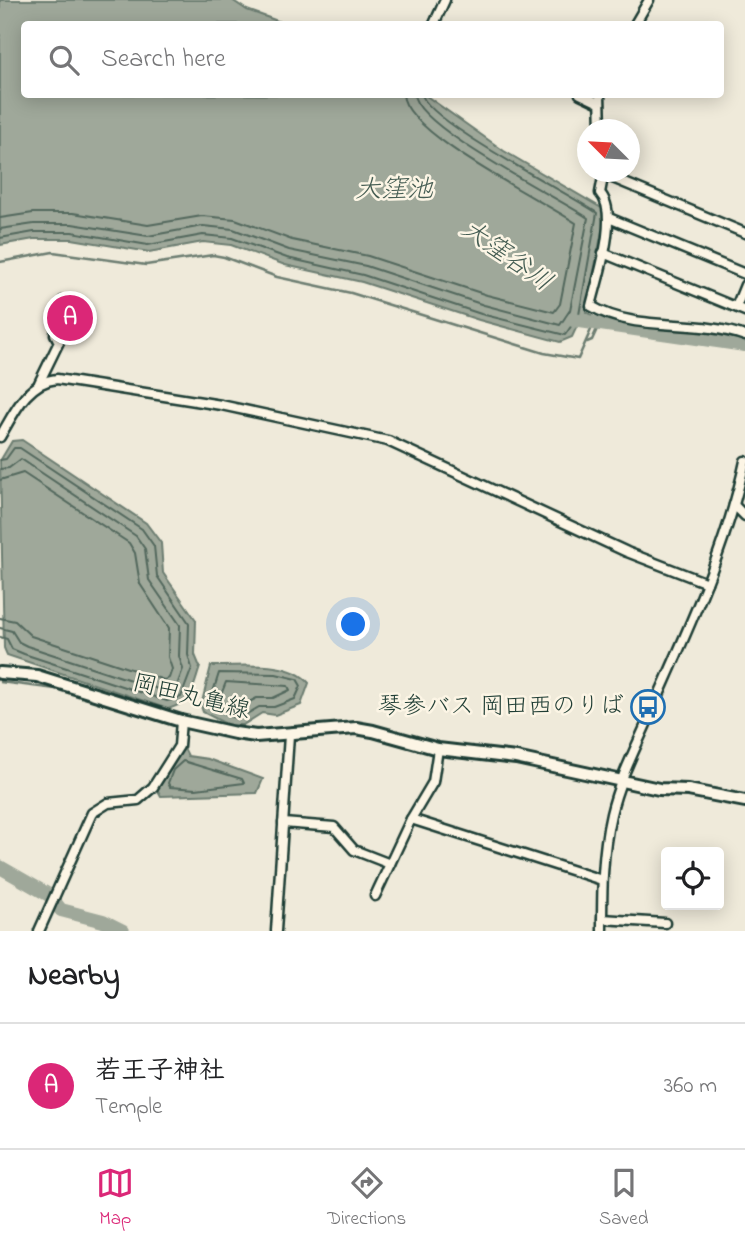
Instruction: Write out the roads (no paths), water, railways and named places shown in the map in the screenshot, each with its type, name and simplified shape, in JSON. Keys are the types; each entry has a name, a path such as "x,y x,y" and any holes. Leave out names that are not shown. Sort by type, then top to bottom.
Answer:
{"main road":[{"name":"岡田丸亀線","path":"0,673 37,676 181,721 235,733 289,735 356,729 438,749 516,758 620,782 745,801"}],"street":[{"path":"435,21 445,0"},
{"path":"637,21 649,0"},
{"path":"600,99 601,119"},
{"path":"602,182 600,193 605,198 609,218 591,306 606,315 701,325 745,336"},
{"path":"624,182 745,233"},
{"path":"609,218 745,274"},
{"path":"603,253 745,311"},
{"path":"736,307 745,285"},
{"path":"0,436 29,391 39,383 60,342 55,334 63,301"},
{"path":"39,383 57,379 207,402 388,441 627,552 707,583"},
{"path":"602,931 601,880 611,814 620,782 707,583 734,505 745,461"},
{"path":"734,505 745,516"},
{"path":"39,931 51,899 92,813 108,803 138,800 153,787 179,746 181,721"},
{"path":"276,931 289,735"},
{"path":"375,896 411,819 433,782 438,749"},
{"path":"411,819 601,880"},
{"path":"283,822 334,827 354,850 390,864"},
{"path":"602,919 665,923"}],"water":[{"name":"大窪池","path":"0,0 232,0 247,10 278,21 21,21 21,98 429,98 504,151 603,209 605,216 586,312 593,316 589,326 578,324 572,337 560,342 479,320 362,282 285,265 231,245 203,242 149,252 72,239 34,239 0,245"},
{"path":"22,440 146,523 161,543 163,573 196,620 195,655 200,667 187,699 176,706 168,709 7,655 4,648 0,461 12,441"},
{"path":"211,666 277,667 300,675 309,683 301,705 275,715 262,713 243,725 228,725 203,712 201,706"},
{"path":"184,748 188,756 208,759 263,779 257,793 161,796 157,789 167,766"}],"waterway":[{"path":"0,262 53,252 146,265 213,255 277,277 351,293 544,353 578,359 594,323"},
{"name":"大窪谷川","path":"573,320 745,345"},
{"path":"587,342 592,340 597,329 594,323"},
{"path":"0,682 64,690 120,708"},
{"path":"0,867 49,895 61,910 103,921 123,931"}],"place":[{"name":"若王子神社","path":"70,318"},
{"name":"琴参バス 岡田西のりば","path":"648,707"}]}
